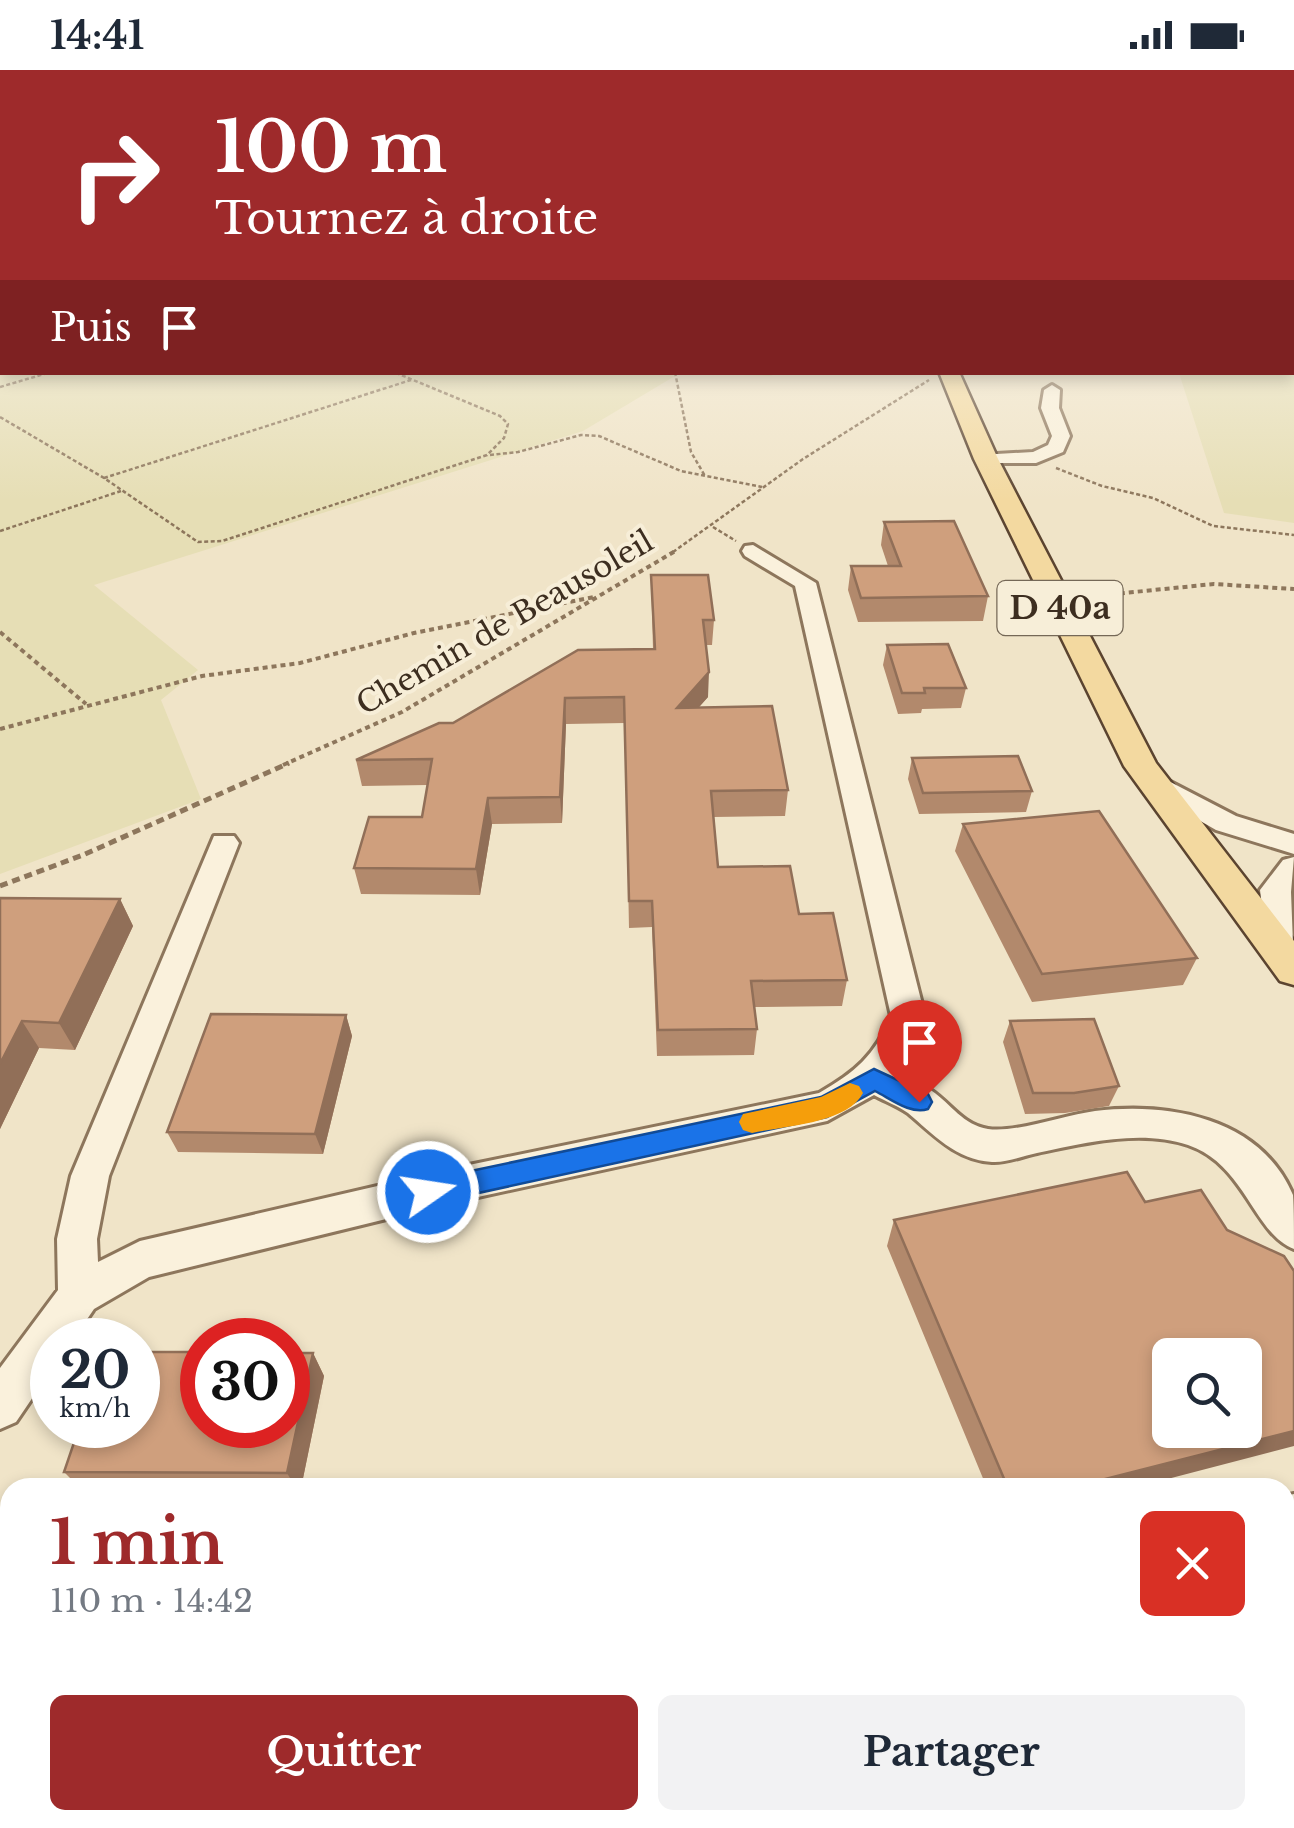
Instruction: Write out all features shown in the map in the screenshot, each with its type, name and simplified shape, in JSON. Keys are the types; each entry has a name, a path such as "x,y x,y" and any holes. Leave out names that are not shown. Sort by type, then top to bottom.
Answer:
{"main road":[{"name":"D 40a","path":"949,375 986,459 1120,730 1150,780 1294,970"}],"street":[{"path":"986,459 1036,457 1056,448 1061,436 1050,408 1052,390"},
{"path":"0,1406 79,1295 140,1260 464,1183 827,1106 874,1079 897,1051 908,1016 805,583 753,550"},
{"path":"1150,780 1226,823 1294,844"},
{"path":"79,1295 76,1238 90,1176 224,843"},
{"path":"1294,867 1275,890 1279,919 1294,958"},
{"path":"874,1079 919,1102 944,1126 967,1139 992,1146 1148,1121 1191,1128 1224,1144 1249,1165 1294,1231"}],"path":[{"path":"0,387 41,375"},
{"path":"401,375 506,420 504,438 487,455"},
{"path":"676,375 686,441 698,469 707,478"},
{"name":"Chemin de Beausoleil","path":"0,886 83,855 402,712 699,536 764,487 928,380 946,375"},
{"path":"104,478 412,380"},
{"path":"0,417 104,478 198,542 222,541 487,455 518,452 580,436 599,436 707,478 764,487"},
{"path":"1036,457 1080,479 1153,498 1213,526 1294,535"},
{"path":"0,531 122,490"},
{"path":"1056,600 1214,584 1294,589"},
{"path":"0,729 202,676 300,662 414,633 602,596"},
{"path":"0,632 86,704"}],"shaded area":[{"path":"0,375 677,375 583,431 94,585 198,670 161,700 201,799 0,874"},
{"path":"1180,375 1294,375 1294,523 1224,513"}],"building":[{"path":"954,521 988,596 861,598 851,566 901,566 884,522"},
{"path":"651,575 708,575 714,620 703,620 709,672 677,708 772,706 788,790 711,791 718,867 790,866 799,914 833,913 847,980 751,981 757,1029 658,1030 652,901 629,901 624,697 565,698 560,797 488,798 476,869 354,868 369,817 422,817 432,759 356,760 439,723 453,723 578,650 655,649"},
{"path":"948,644 966,688 924,688 925,693 902,693 887,645"},
{"path":"1018,756 1032,791 923,793 912,758"},
{"path":"1099,811 1197,958 1042,974 963,824"},
{"path":"0,898 120,899 59,1023 22,1021 0,1064"},
{"path":"211,1014 346,1015 315,1134 167,1132"},
{"path":"1094,1019 1119,1086 1074,1093 1033,1093 1010,1021"},
{"path":"1127,1172 1145,1202 1201,1190 1227,1230 1284,1256 1294,1271 1294,1431 1262,1439 1262,1338 1152,1338 1152,1448 1227,1448 1109,1478 1004,1478 894,1220"},
{"path":"160,1352 180,1352 180,1448 292,1448 287,1473 64,1472 72,1448 160,1448"}],"slow traffic":[{"path":"752,1122 827,1106 850,1093"}],"route":[{"path":"428,1192 827,1106 874,1079 919,1102"}]}
